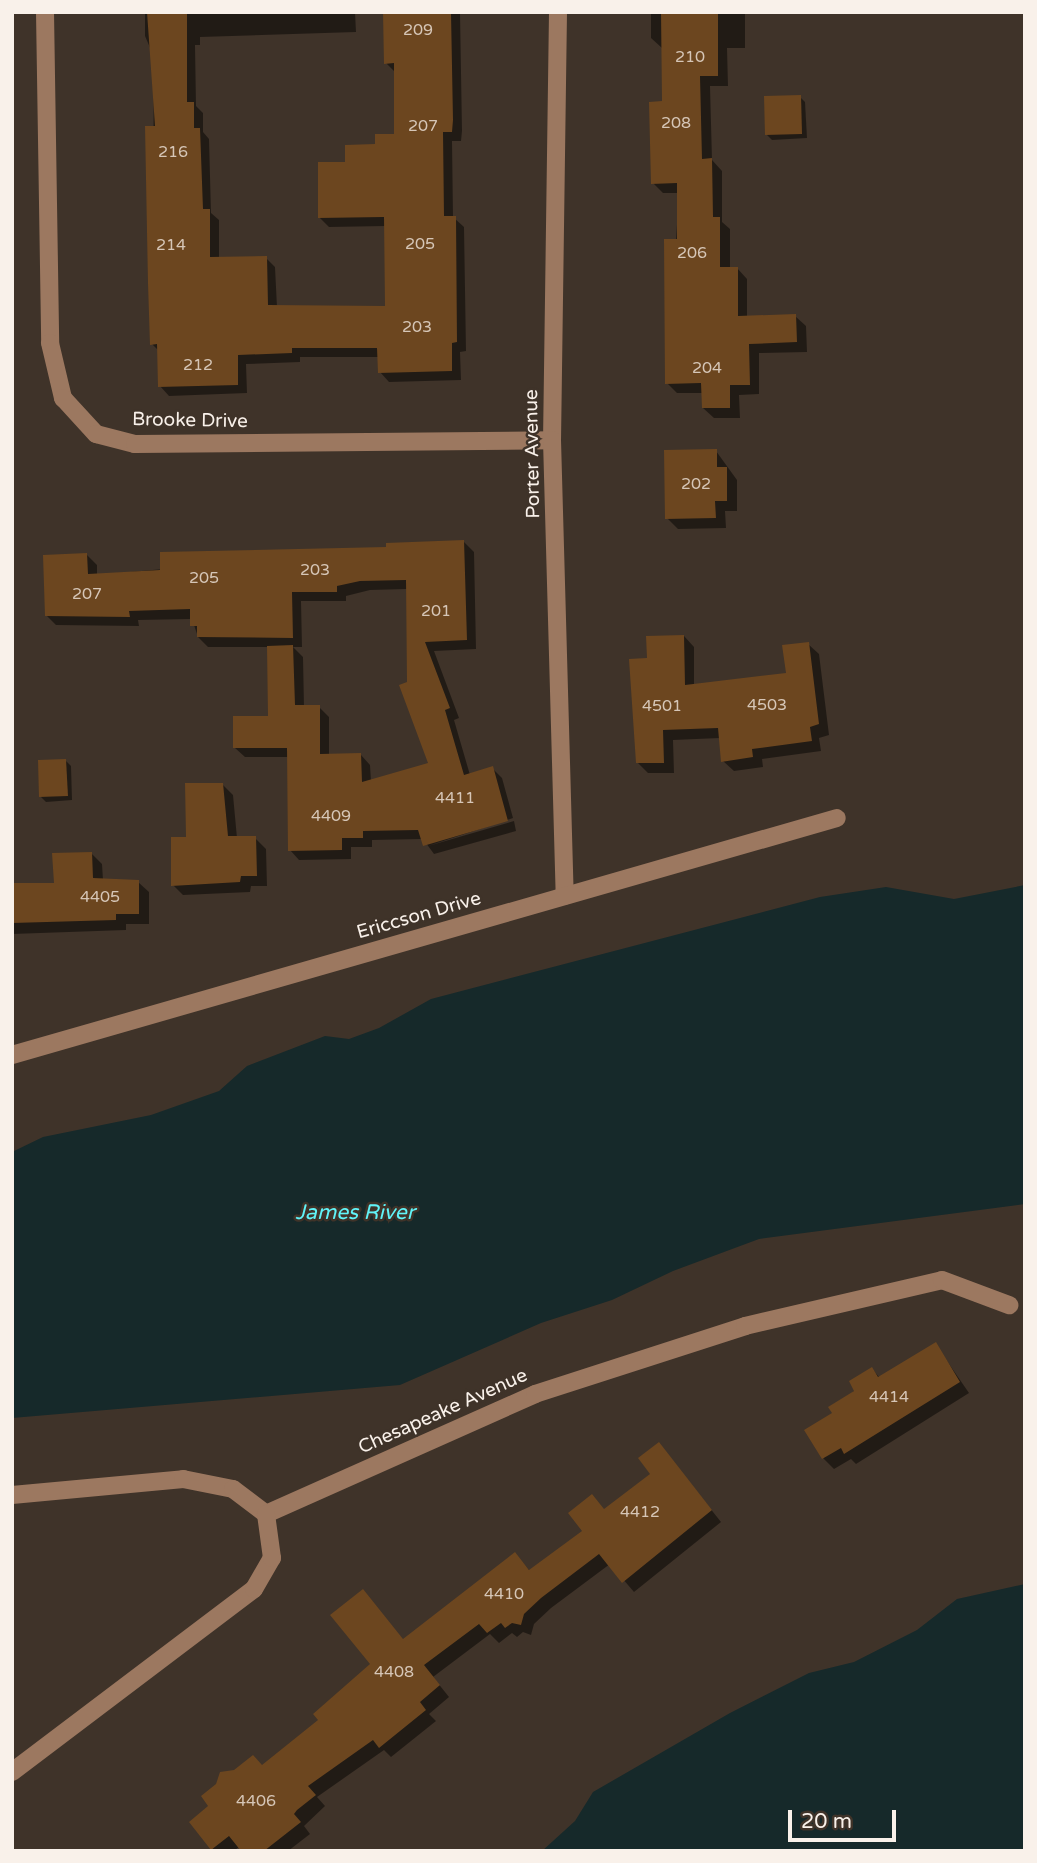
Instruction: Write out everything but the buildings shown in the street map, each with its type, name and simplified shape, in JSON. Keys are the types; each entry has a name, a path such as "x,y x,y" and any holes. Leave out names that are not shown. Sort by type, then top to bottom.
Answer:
{"street":[{"name":"Brooke Drive","path":"45,12 50,343 63,398 96,434 135,444 552,440"},
{"name":"Porter Avenue","path":"558,12 552,440 565,896"},
{"name":"Ericcson Drive","path":"12,1055 837,818"},
{"name":"Chesapeake Avenue","path":"266,1514 536,1394 745,1326 942,1280 1009,1305"},
{"path":"12,1495 183,1479 233,1489 266,1514 272,1558 254,1589 12,1772"}],"water":[{"name":"James River","path":"1025,885 1025,1204 759,1239 673,1271 612,1300 541,1323 400,1385 12,1418 12,1152 43,1137 151,1115 219,1091 247,1066 325,1036 349,1039 379,1028 431,999 820,897 886,887 954,899"},
{"path":"1025,1584 1025,1851 542,1851 575,1821 593,1792 730,1713 809,1673 854,1662 917,1630 957,1599"}]}
